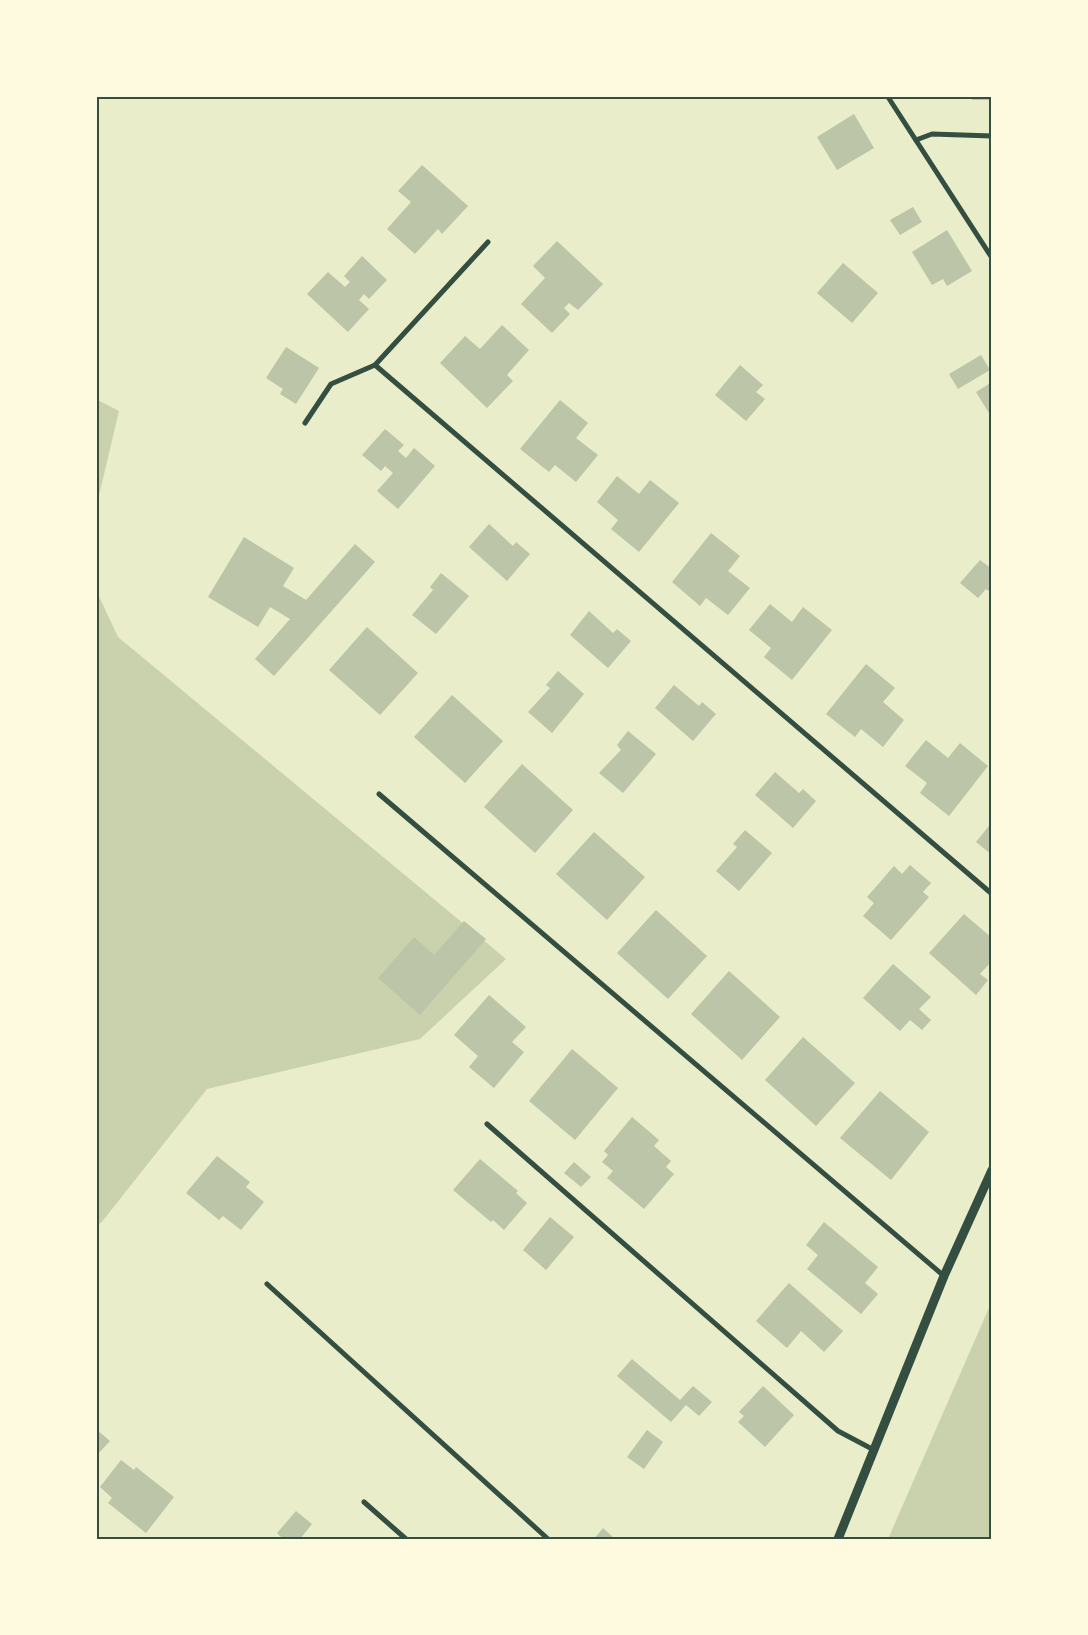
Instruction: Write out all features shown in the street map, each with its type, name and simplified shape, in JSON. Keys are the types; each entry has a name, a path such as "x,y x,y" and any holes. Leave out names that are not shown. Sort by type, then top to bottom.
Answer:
{"street":[{"path":"888,96 992,258"},
{"path":"916,140 932,134 992,136"},
{"path":"305,423 331,384 375,365 488,242"},
{"path":"375,365 992,894"},
{"path":"379,794 944,1276"},
{"path":"487,1124 838,1431 874,1450"},
{"path":"838,1539 944,1276 992,1170"},
{"path":"268,1284 548,1539"},
{"path":"364,1502 406,1539"}],"green space":[{"path":"96,399 119,411 96,508"},
{"path":"96,590 118,637 506,959 420,1039 207,1089 101,1223 96,1224"},
{"path":"992,1301 992,1539 888,1539"}],"building":[{"path":"972,96 992,96 992,100 972,100"},
{"path":"854,114 874,148 837,170 817,137"},
{"path":"422,165 468,206 442,234 438,229 415,254 387,229 411,202 398,191"},
{"path":"913,207 922,222 900,235 890,220"},
{"path":"947,230 972,271 947,286 943,279 932,285 912,252"},
{"path":"557,241 603,284 578,310 569,303 564,308 570,314 552,333 521,304 545,278 533,266"},
{"path":"362,256 387,280 369,299 364,294 359,300 369,309 348,332 307,294 328,272 345,287 350,282 344,276"},
{"path":"843,263 878,293 852,323 817,293"},
{"path":"502,325 529,350 507,375 513,381 487,408 440,363 465,336 480,349"},
{"path":"286,347 319,368 296,404 280,394 283,389 266,378"},
{"path":"981,355 990,370 958,389 949,374"},
{"path":"740,365 763,385 756,392 765,399 746,421 715,395"},
{"path":"992,382 992,418 976,392"},
{"path":"560,400 588,423 576,438 598,455 576,482 555,465 549,472 520,449"},
{"path":"385,429 404,445 398,451 406,458 414,448 435,466 398,509 377,491 393,473 385,466 381,471 362,455"},
{"path":"617,476 639,494 650,480 679,503 639,552 611,529 618,520 597,502"},
{"path":"489,524 513,546 516,542 530,554 507,581 469,547"},
{"path":"711,533 740,556 728,571 750,588 728,615 706,598 700,606 672,582"},
{"path":"244,537 294,568 283,586 306,600 355,544 375,562 274,676 255,659 290,619 270,607 258,627 208,597"},
{"path":"980,560 992,569 992,586 988,591 986,589 978,598 960,583"},
{"path":"441,573 469,596 436,634 412,615 433,590 430,587"},
{"path":"770,604 792,622 803,607 832,630 792,680 764,657 771,648 749,630"},
{"path":"589,611 613,633 617,629 631,641 608,668 570,635"},
{"path":"367,627 418,673 380,715 329,670"},
{"path":"866,664 895,688 883,702 904,720 883,747 861,729 855,737 826,714"},
{"path":"558,671 584,694 552,733 528,712 550,688 546,685"},
{"path":"674,685 699,706 702,702 716,714 693,741 655,708"},
{"path":"452,695 503,741 465,783 414,737"},
{"path":"628,731 656,754 623,793 599,773 621,750 617,745"},
{"path":"926,740 948,758 960,743 988,766 949,816 920,793 927,783 905,766"},
{"path":"522,764 573,810 535,853 484,807"},
{"path":"775,772 799,793 803,789 816,801 793,828 755,795"},
{"path":"992,822 992,855 976,842"},
{"path":"745,830 772,853 739,891 716,871 737,847 733,844"},
{"path":"594,832 645,877 607,920 556,874"},
{"path":"910,865 931,883 923,892 929,897 891,940 863,916 874,903 867,897 894,866 902,874"},
{"path":"656,910 707,956 668,999 617,953"},
{"path":"964,914 992,938 992,961 980,974 988,980 976,995 929,953"},
{"path":"464,921 486,939 420,1015 378,978 414,937 434,955"},
{"path":"893,964 931,997 919,1009 931,1020 922,1030 910,1020 900,1031 863,998"},
{"path":"729,971 780,1017 742,1060 691,1014"},
{"path":"489,995 526,1027 512,1042 524,1052 494,1088 469,1067 478,1056 454,1035"},
{"path":"803,1037 855,1083 816,1126 765,1080"},
{"path":"572,1049 618,1088 575,1140 529,1101"},
{"path":"880,1091 929,1132 891,1180 840,1138"},
{"path":"632,1117 659,1140 654,1146 671,1161 666,1167 674,1174 644,1209 607,1178 613,1171 602,1162 608,1155 604,1151"},
{"path":"217,1156 250,1182 246,1187 264,1202 241,1230 223,1216 219,1220 186,1193"},
{"path":"480,1159 518,1191 516,1193 527,1203 504,1230 493,1220 491,1222 453,1190"},
{"path":"574,1162 591,1177 581,1187 564,1173"},
{"path":"550,1217 574,1237 546,1270 523,1250"},
{"path":"824,1222 878,1267 865,1283 878,1294 861,1314 807,1269 818,1255 806,1245"},
{"path":"789,1283 843,1331 824,1352 801,1331 787,1348 756,1321"},
{"path":"632,1359 680,1400 693,1386 712,1402 699,1416 686,1405 671,1422 617,1376"},
{"path":"763,1386 794,1415 765,1447 738,1422 744,1416 739,1412"},
{"path":"96,1429 110,1441 96,1456"},
{"path":"647,1430 663,1442 644,1469 627,1457"},
{"path":"121,1460 134,1470 136,1467 174,1497 146,1533 108,1503 112,1498 100,1487"},
{"path":"296,1511 312,1524 300,1539 283,1539 277,1533"},
{"path":"603,1528 615,1539 594,1539"}]}
